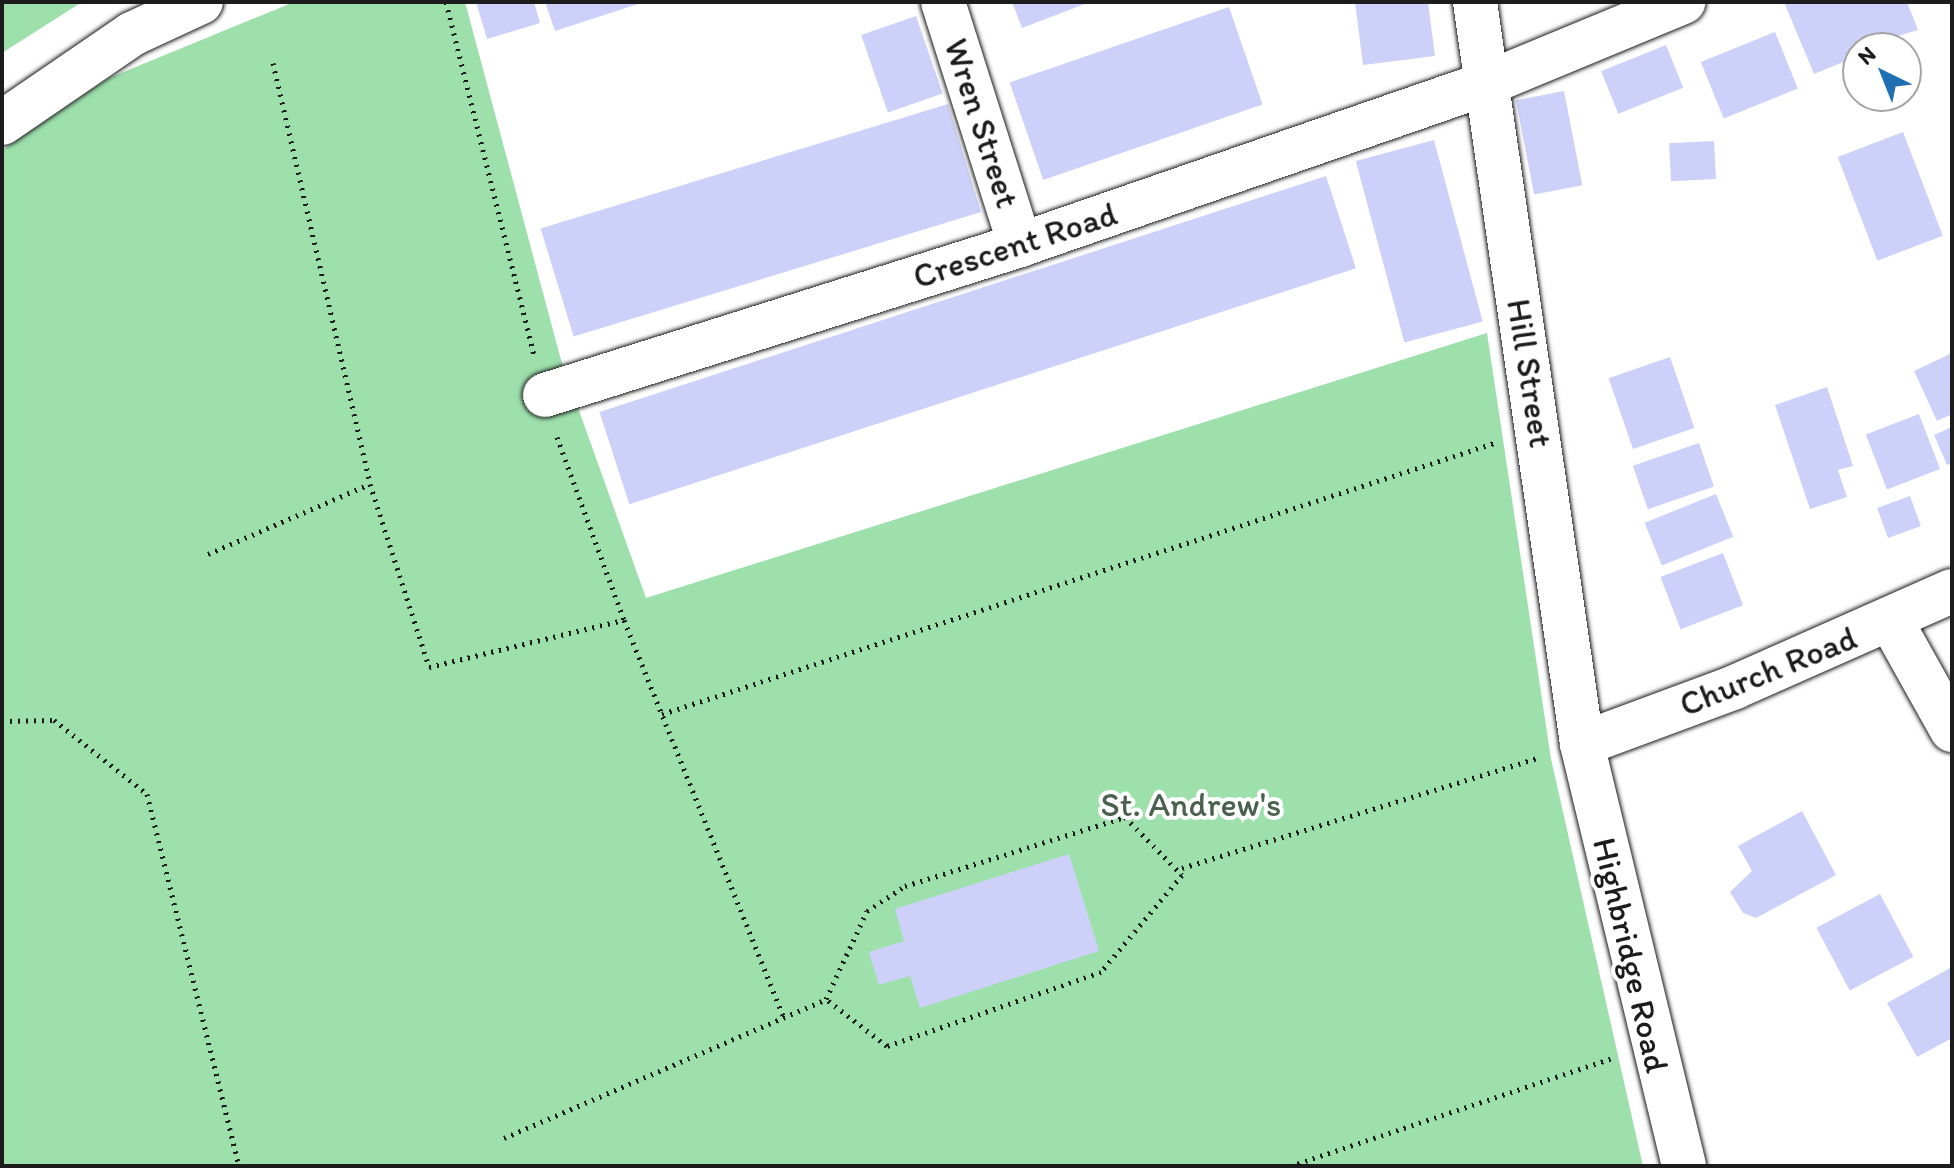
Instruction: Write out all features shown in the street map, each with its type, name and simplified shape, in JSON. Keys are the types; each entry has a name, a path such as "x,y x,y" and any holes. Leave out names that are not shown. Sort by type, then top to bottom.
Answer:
{"street":[{"path":"2,123 132,34 201,2"},
{"name":"Wren Street","path":"943,2 1020,245"},
{"name":"Hill Street","path":"1475,2 1483,85 1540,428 1582,744"},
{"name":"Crescent Road","path":"545,395 1020,245 1483,85 1683,2"},
{"name":"Church Road","path":"1582,744 1891,621 1952,591"},
{"path":"1891,621 1952,730"},
{"name":"Highbridge Road","path":"1582,744 1651,1045 1684,1166"}],"path":[{"path":"446,2 545,395 576,501 783,1015"},
{"path":"273,63 370,484 429,667 624,620"},
{"path":"662,714 1540,428"},
{"path":"208,554 370,484"},
{"path":"2,721 54,720 147,794 239,1166"},
{"path":"826,999 887,1046 1101,972 1182,868 1582,744"},
{"path":"504,1138 826,999 867,911 905,886 1125,817 1182,868"},
{"path":"1290,1166 1651,1045"}],"green space":[{"path":"2,2 82,2 2,53"},
{"name":"St. Andrew's","path":"294,2 465,2 561,360 646,598 1487,333 1551,759 1643,1166 2,1166 2,150 109,78"}],"building":[{"path":"476,2 534,2 540,23 487,39"},
{"path":"545,2 641,2 641,3 555,31"},
{"path":"1012,2 1090,2 1022,28"},
{"path":"1355,2 1428,2 1435,56 1363,65"},
{"path":"1784,2 1907,2 1918,30 1842,32 1842,63 1814,74"},
{"path":"1229,7 1263,104 1043,180 1010,83"},
{"path":"916,16 943,94 888,112 861,35"},
{"path":"1775,32 1798,89 1724,119 1701,62"},
{"path":"1666,45 1683,88 1618,114 1601,71"},
{"path":"1564,91 1582,185 1534,195 1516,100"},
{"path":"948,104 981,212 574,337 541,229"},
{"path":"1903,132 1943,236 1877,261 1838,157"},
{"path":"1434,140 1483,322 1404,343 1356,161"},
{"path":"1714,141 1716,179 1671,181 1669,143"},
{"path":"1326,176 1356,268 629,504 599,412"},
{"path":"1952,353 1952,414 1937,421 1914,371"},
{"path":"1670,357 1694,428 1633,449 1609,378"},
{"path":"1827,387 1853,466 1838,470 1847,497 1810,509 1775,405"},
{"path":"1919,414 1940,469 1887,490 1866,434"},
{"path":"1952,427 1952,463 1947,465 1934,435"},
{"path":"1699,443 1714,486 1648,509 1633,466"},
{"path":"1716,494 1733,537 1662,565 1645,523"},
{"path":"1910,496 1921,526 1888,538 1877,508"},
{"path":"1723,553 1743,605 1681,629 1660,577"},
{"path":"1802,811 1836,875 1756,918 1743,913 1730,892 1752,871 1738,846"},
{"path":"1069,854 1099,951 920,1008 910,976 879,985 869,952 904,941 895,909"},
{"path":"1880,894 1913,957 1850,990 1816,928"},
{"path":"1952,967 1952,1038 1917,1057 1887,1003"}]}
